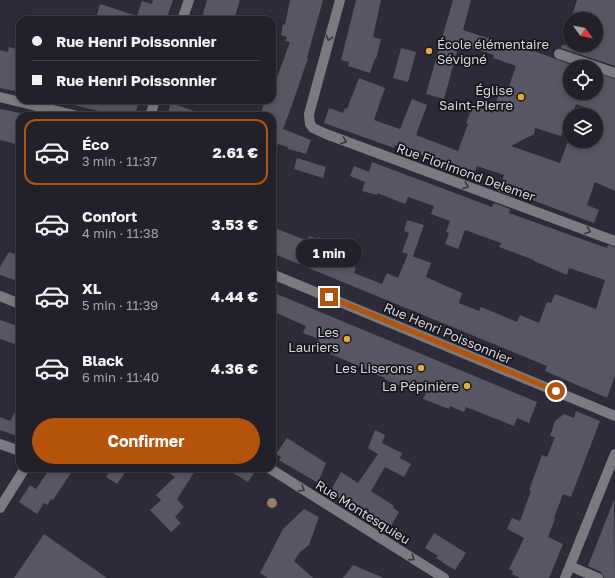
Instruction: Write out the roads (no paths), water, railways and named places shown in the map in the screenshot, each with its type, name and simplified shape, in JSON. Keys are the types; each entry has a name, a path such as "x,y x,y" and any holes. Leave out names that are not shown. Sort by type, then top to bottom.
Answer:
{"street":[{"path":"183,16 189,0"},
{"name":"Rue Florimond Delemer","path":"340,0 310,107 308,118 310,124 320,132 615,241"},
{"path":"559,54 615,73"},
{"path":"0,97 16,101"},
{"path":"29,104 62,112"},
{"name":"Rue Henri Poissonnier","path":"276,276 615,416"},
{"path":"0,296 16,302"},
{"path":"0,444 16,450"},
{"path":"565,578 615,454"},
{"path":"0,508 22,472"},
{"name":"Rue Montesquieu","path":"275,472 444,578"},
{"path":"570,566 598,578"}],"place":[{"name":"École élémentaire Sévigné","path":"429,51"},
{"name":"Église Saint-Pierre","path":"521,97"},
{"name":"Les Lauriers","path":"347,339"},
{"name":"Les Liserons","path":"421,368"},
{"name":"La Pépinière","path":"467,386"}]}
